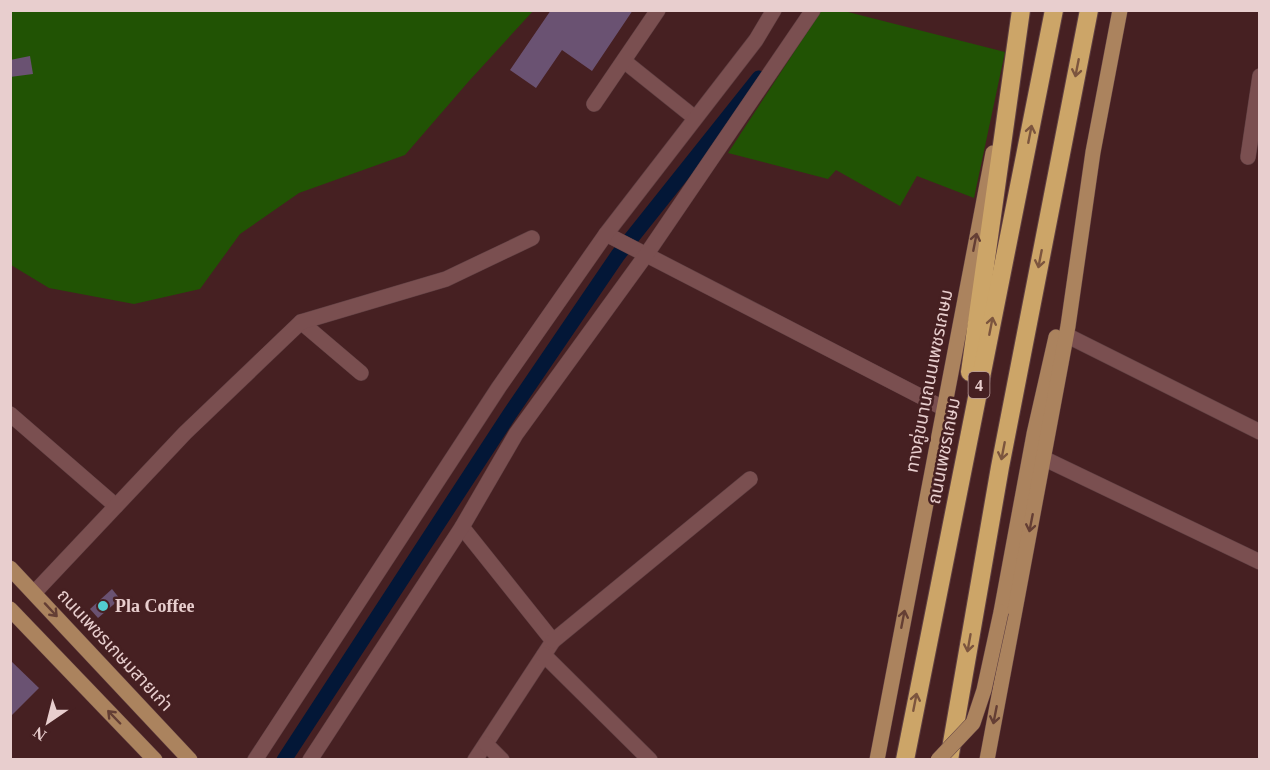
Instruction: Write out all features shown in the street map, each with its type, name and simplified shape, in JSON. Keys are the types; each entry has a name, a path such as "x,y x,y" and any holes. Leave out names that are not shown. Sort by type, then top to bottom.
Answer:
{"highway":[{"path":"946,552 1020,10"},
{"name":"ถนนเพชรเกษม","path":"905,759 1054,10"},
{"name":"4","path":"949,759 1000,467 1089,10"}],"main road":[{"name":"ทางคู่ขนานถนนเพชรเกษม","path":"877,759 1020,10"},
{"path":"938,759 973,723 984,690 1034,435 1074,252 1119,10"},
{"path":"987,759 1066,335 1092,152"},
{"name":"ถนนเพชรเกษมสายเก่า","path":"10,568 190,759"},
{"path":"12,614 155,759"}],"street":[{"path":"594,104 658,10"},
{"path":"255,759 499,387 695,118 756,40 774,10"},
{"path":"310,759 462,526 516,434 813,10"},
{"path":"624,61 695,118"},
{"path":"1248,157 1260,76"},
{"path":"610,236 944,408"},
{"path":"34,593 185,433 301,321 446,279 531,238"},
{"path":"301,321 361,373"},
{"path":"1066,335 1260,432"},
{"path":"10,414 116,506"},
{"path":"1043,458 1260,562"},
{"path":"475,759 554,641 750,479"},
{"path":"462,526 554,641"},
{"path":"544,655 650,759"},
{"path":"486,744 502,759"}],"green space":[{"path":"10,11 533,11 405,155 299,193 240,234 200,289 134,304 49,288 11,265"},
{"path":"821,11 844,11 1005,52 974,198 917,176 900,206 836,170 828,179 728,153"}],"building":[{"path":"551,10 633,10 592,71 562,50 536,88 510,70"},
{"path":"30,56 33,74 10,77 10,60"},
{"path":"112,589 120,599 98,618 90,609"},
{"path":"10,660 39,688 10,717"}],"waterway":[{"path":"284,760 509,415 618,255 759,78"}],"place":[{"name":"Pla Coffee","path":"103,606"}]}
